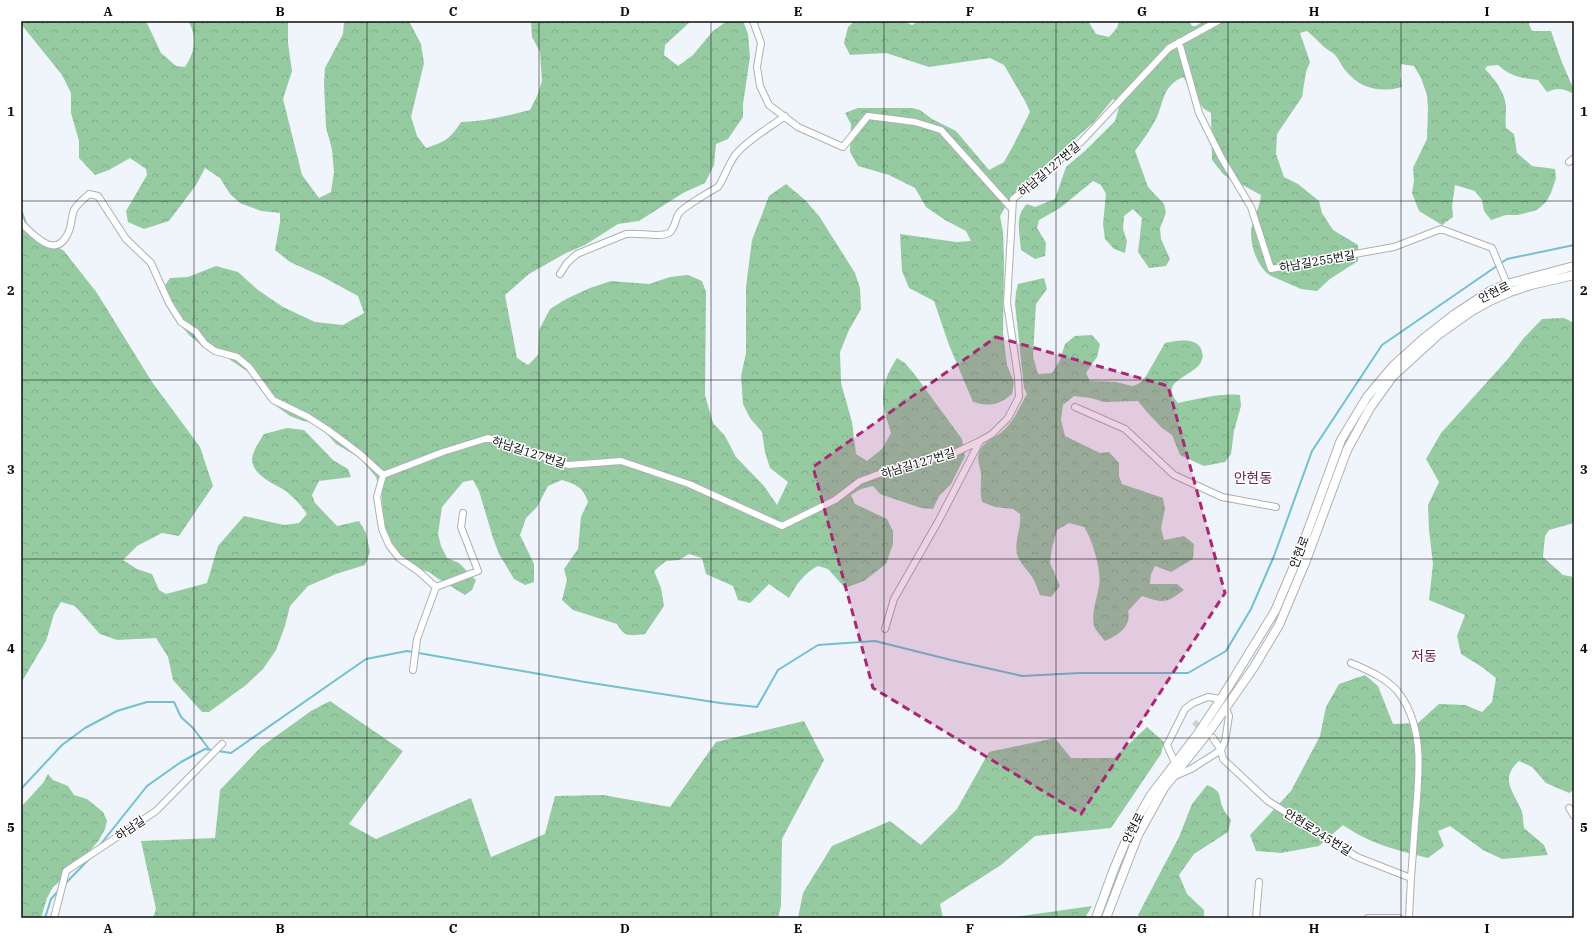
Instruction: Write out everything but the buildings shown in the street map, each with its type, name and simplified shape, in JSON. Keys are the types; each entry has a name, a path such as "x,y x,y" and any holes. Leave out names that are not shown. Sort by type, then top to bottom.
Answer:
{"street":[{"path":"753,21 761,43 757,67 760,86 769,105 798,127 843,147 868,116 915,122 941,130 1012,209"},
{"name":"하남길127번길","path":"382,475 443,452 488,438 568,465 621,462 689,484 782,526 835,500 860,481 906,464 948,456 980,441 992,434 1008,418 1019,397 1018,377 1007,303 1012,199 1082,141 1169,48 1218,21"},
{"name":"하남길255번길","path":"1179,42 1199,113 1221,157 1250,207 1271,269 1394,247 1441,229 1492,248 1508,288"},
{"path":"560,274 567,263 577,254 626,234 634,233 659,235 669,233 673,229 679,213 718,187 735,155 746,144 785,116"},
{"path":"21,221 22,224 43,242 51,246 59,244 69,233 75,208 89,194 98,196 126,239 151,263 169,303 181,322 196,332 205,344 215,351 237,357 249,367 273,400 328,430 360,454 382,475 377,497 382,529 389,545 399,558 418,571 436,587"},
{"name":"안현로","path":"1106,918 1138,835 1164,788 1226,708 1254,667 1279,624 1305,563 1347,450 1370,408 1393,376 1422,348 1472,311 1508,288 1574,266"},
{"name":"안현로","path":"1096,918 1130,831 1151,795 1221,699 1275,611 1300,552 1341,440 1367,397 1394,366 1423,338 1490,291 1531,285 1574,275"},
{"path":"1075,407 1125,429 1174,475 1222,497 1276,507"},
{"path":"885,629 894,598 939,520 980,441"},
{"path":"413,670 417,639 436,587 478,571 461,527 463,513"},
{"path":"1351,663 1365,669 1392,686 1401,696 1415,725 1418,746 1419,776 1410,878 1409,918"},
{"path":"1175,763 1167,745 1185,709 1208,697 1221,699"},
{"path":"1173,776 1191,769 1221,750 1225,741 1229,716 1226,708"},
{"name":"안현로245번길","path":"1213,738 1221,750 1223,760 1268,801 1357,857 1410,878"},
{"name":"하남길","path":"54,918 66,871 156,811 222,744"},
{"path":"1569,808 1574,816"},
{"path":"1256,918 1259,882"},
{"path":"1368,918 1399,918"}],"highlighted area":[{"path":"996,337 1168,386 1225,593 1081,814 873,688 813,467"}],"green space":[{"path":"21,21 146,21 161,53 176,66 185,67 191,56 194,44 193,33 188,21 288,21 288,43 292,71 283,99 302,175 319,198 331,192 334,172 332,150 326,127 324,83 325,68 343,34 344,21 409,21 421,44 424,63 411,117 417,136 426,148 438,144 446,139 454,132 461,122 479,121 530,110 542,81 540,52 532,37 531,21 691,21 665,45 664,55 678,66 693,55 713,31 727,21 743,21 748,34 750,57 743,104 743,117 728,139 716,144 714,165 705,183 683,193 639,221 618,224 585,245 566,253 529,274 505,295 517,358 528,365 538,355 539,330 550,309 566,299 590,288 611,281 649,284 670,277 688,275 702,281 706,292 705,395 713,423 725,436 736,457 764,486 777,505 788,482 770,468 765,452 762,432 750,418 743,404 741,376 746,353 746,287 752,240 769,196 786,184 805,200 819,216 855,273 860,288 861,309 849,330 840,352 841,383 852,422 856,454 867,461 882,449 891,433 883,403 883,395 887,378 897,358 905,363 915,375 962,439 965,456 951,484 939,496 933,509 921,508 880,494 873,486 861,489 851,495 855,504 887,519 893,531 893,544 886,564 864,581 845,588 828,569 818,566 801,580 789,598 769,584 750,603 738,600 733,586 706,574 702,558 689,554 679,560 666,561 654,571 661,588 664,606 645,634 635,635 628,635 622,631 617,624 573,610 562,600 567,580 564,569 578,549 581,517 588,502 584,493 579,487 562,480 548,486 537,507 526,518 520,535 534,564 534,582 525,585 514,579 499,554 479,491 473,480 463,482 442,507 438,534 441,546 447,558 459,563 476,580 472,590 465,595 429,572 401,564 393,554 385,534 381,492 376,477 360,458 336,444 317,423 303,421 290,416 272,403 251,374 226,357 207,350 189,335 167,306 164,287 170,278 188,277 216,266 238,272 258,290 283,307 315,322 343,325 364,313 358,296 323,277 290,262 275,250 280,222 280,213 261,211 240,203 230,194 220,178 205,168 196,185 169,221 144,229 128,222 126,211 147,175 146,169 130,158 109,170 95,175 79,158 79,141 71,113 71,93 62,75 21,24"},
{"path":"855,21 903,21 912,25 919,21 1088,21 1096,34 1109,37 1117,28 1119,21 1189,21 1192,26 1196,26 1203,21 1530,21 1529,24 1532,31 1551,31 1573,88 1572,93 1560,89 1547,92 1538,80 1522,78 1507,72 1498,65 1487,66 1485,69 1496,82 1504,98 1506,104 1506,128 1514,134 1517,153 1532,166 1555,169 1556,178 1546,202 1537,210 1518,215 1506,215 1491,220 1484,211 1482,200 1475,191 1455,185 1452,206 1453,217 1442,225 1419,211 1412,193 1414,181 1413,168 1427,139 1428,109 1427,95 1421,78 1414,66 1401,64 1400,75 1402,87 1386,90 1364,86 1344,69 1333,53 1324,47 1307,31 1300,33 1310,62 1306,72 1302,97 1277,134 1276,154 1284,177 1298,184 1319,201 1322,213 1333,230 1358,245 1358,261 1330,279 1317,291 1301,289 1271,276 1258,261 1251,239 1251,231 1259,207 1261,195 1224,175 1212,160 1211,113 1203,108 1183,77 1171,85 1168,89 1155,121 1135,151 1148,187 1164,204 1166,213 1160,228 1161,239 1170,259 1166,266 1149,268 1138,252 1142,218 1133,209 1124,216 1123,229 1127,241 1125,253 1114,249 1105,239 1103,224 1106,194 1101,185 1093,181 1060,208 1039,220 1037,228 1046,243 1045,256 1035,259 1021,250 1019,220 1023,209 1027,204 1035,207 1055,199 1066,167 1086,150 1115,121 1120,104 1113,99 1094,122 1013,194 1000,216 1003,232 1004,260 1003,333 1007,365 1014,382 1012,394 1003,401 989,405 973,402 949,345 934,301 909,288 902,271 900,234 956,242 971,241 966,231 945,220 926,207 915,188 889,175 858,166 850,152 851,124 845,113 858,108 912,108 920,110 932,119 956,131 989,170 1004,162 1030,112 1004,65 990,58 929,67 886,53 850,55 844,43 848,27"},
{"path":"21,207 30,231 64,251 97,293 152,382 200,447 213,486 179,536 162,533 137,546 123,560 137,569 152,574 159,590 166,594 207,583 218,546 244,516 284,525 299,523 307,514 286,491 265,479 256,471 252,460 253,453 264,434 287,428 304,430 333,460 348,469 351,477 319,481 312,495 315,503 337,526 359,521 366,533 370,552 365,565 336,574 308,586 290,606 285,626 276,650 263,669 246,685 209,712 202,712 173,680 168,657 156,638 117,640 100,634 75,606 61,602 54,614 46,641 21,683"},
{"path":"1044,278 1047,289 1036,304 1033,356 1038,374 1052,373 1060,360 1065,344 1075,336 1092,335 1100,344 1097,357 1086,373 1090,381 1116,382 1132,386 1141,382 1146,376 1165,343 1189,341 1197,344 1201,348 1203,356 1201,362 1194,370 1173,385 1173,396 1178,403 1201,398 1240,395 1241,406 1234,431 1231,454 1225,462 1204,466 1180,455 1172,435 1162,428 1138,401 1104,402 1091,398 1074,396 1063,405 1061,420 1065,436 1100,453 1109,452 1119,463 1119,476 1122,484 1163,498 1165,509 1161,528 1164,540 1184,536 1194,544 1193,559 1171,572 1155,566 1151,574 1150,584 1177,584 1184,590 1173,598 1164,601 1142,596 1128,611 1128,621 1123,630 1105,641 1094,626 1093,621 1100,580 1098,564 1093,547 1084,527 1069,523 1057,530 1050,563 1060,586 1051,597 1040,595 1034,580 1020,561 1017,554 1016,544 1020,524 1020,514 1013,509 995,507 982,502 981,498 981,475 978,461 980,450 985,444 1009,425 1027,394 1024,388 1015,304 1018,284"},
{"path":"1564,318 1574,323 1574,523 1549,530 1545,536 1543,557 1563,575 1574,577 1574,790 1569,793 1546,783 1532,767 1519,761 1513,767 1509,779 1511,790 1522,811 1524,828 1544,845 1548,855 1502,859 1483,850 1450,826 1438,831 1444,846 1428,858 1374,842 1353,832 1343,825 1319,846 1281,853 1256,851 1250,835 1291,791 1320,736 1326,707 1339,684 1365,675 1378,686 1393,724 1418,723 1439,704 1465,705 1482,712 1492,702 1496,678 1461,654 1457,636 1465,615 1429,600 1433,564 1428,505 1439,482 1426,459 1441,433 1542,319"},
{"path":"330,701 403,751 349,824 376,839 471,798 491,857 545,834 555,796 603,795 670,807 716,742 804,721 824,760 782,839 781,906 778,918 153,918 156,909 141,841 215,838 220,790 261,747 311,711"},
{"path":"1147,727 1164,742 1161,754 1111,828 1035,836 1001,865 940,904 943,918 798,918 803,893 832,846 890,821 921,845 957,809 989,752 1055,738 1071,758 1114,758"},
{"path":"48,774 53,780 68,786 74,795 87,799 103,812 107,821 105,829 99,840 74,870 53,887 47,898 41,918 21,918 21,807 43,783"},
{"path":"1207,785 1218,792 1222,805 1231,820 1228,832 1194,854 1179,875 1187,894 1204,910 1204,917 1141,918 1138,915 1179,837 1192,804"},
{"path":"1092,906 1085,918 1007,918"}],"waterway":[{"path":"100,845 147,786 181,762 205,749 231,753 366,659 407,651 585,682 720,703 757,707 778,670 818,645 875,641 1022,676 1080,673 1188,673 1226,651 1251,609 1274,556 1312,451 1382,345 1507,259 1574,245"},
{"path":"21,789 62,745 85,728 117,711 147,702 174,702 181,717 193,728 209,749"},
{"path":"65,884 90,858"},
{"path":"45,918 51,899 59,890"}],"tunnel":[{"path":"1194,722 1204,731"}],"district":[{"name":"안현동","path":"1253,478"},
{"name":"저동","path":"1424,656"}]}
